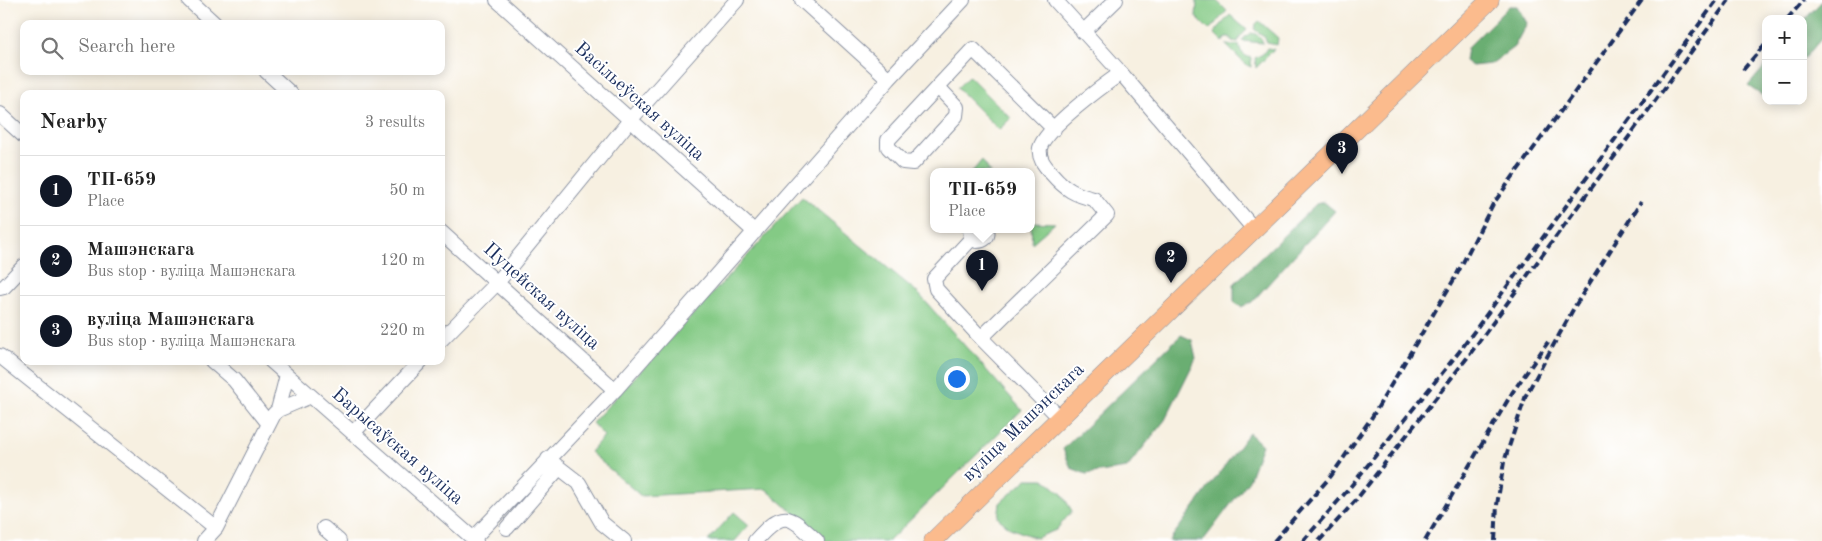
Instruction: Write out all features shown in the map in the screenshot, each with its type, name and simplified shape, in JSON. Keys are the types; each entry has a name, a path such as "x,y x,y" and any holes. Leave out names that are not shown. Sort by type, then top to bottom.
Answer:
{"main road":[{"name":"вуліца Машэнскага","path":"933,541 1253,228 1490,0"}],"street":[{"path":"189,0 211,20"},
{"name":"Васільеўская вуліца","path":"497,0 755,232"},
{"path":"445,336 496,282 631,119 736,0"},
{"path":"802,0 889,80"},
{"path":"474,540 615,390 889,80 963,0"},
{"path":"1055,0 1121,73 1253,228"},
{"path":"1083,32 1116,0"},
{"path":"938,87 957,107 956,116 912,163 904,162 888,147 888,140 973,49 1054,129"},
{"path":"982,338 1107,214 1094,199 1078,196 1055,177 1042,162 1040,148 1046,136 1090,95 1121,73"},
{"path":"270,75 287,90"},
{"path":"0,114 20,132"},
{"path":"987,233 985,239 977,241 971,234 934,279 936,289 1060,418"},
{"name":"Пуцейская вуліца","path":"445,236 615,390"},
{"path":"0,288 4,287 20,270"},
{"path":"0,356 216,528"},
{"path":"217,365 234,380 269,424"},
{"name":"Барысаўская вуліца","path":"276,365 474,540"},
{"path":"353,433 417,365"},
{"path":"204,541 216,528 278,410 287,376"},
{"path":"278,410 311,396"},
{"path":"548,460 579,483 602,523 624,541"},
{"path":"507,528 559,468"},
{"path":"755,541 770,524 784,518 795,521 817,541"},
{"path":"324,528 339,541"}],"green space":[{"path":"1197,0 1216,0 1227,11 1209,30 1196,17"},
{"path":"1822,1 1822,38 1807,55 1807,17"},
{"path":"1509,6 1517,6 1527,23 1514,47 1491,64 1472,66 1465,61 1467,48"},
{"path":"1230,15 1247,30 1238,42 1232,41 1230,37 1226,37 1223,42 1214,33"},
{"path":"1259,21 1278,38 1277,45 1267,43 1264,36 1254,29"},
{"path":"1251,33 1258,36 1263,43 1242,41"},
{"path":"1226,45 1239,45 1240,50 1251,58 1251,67 1245,64"},
{"path":"1267,48 1274,49 1256,68 1255,58 1263,54"},
{"path":"1762,70 1762,95 1748,86"},
{"path":"969,76 1011,118 999,130 957,88"},
{"path":"982,160 987,168 975,168"},
{"path":"802,197 917,292 1022,410 889,541 826,541 766,489 641,496 590,452 604,436 592,423"},
{"path":"1324,202 1335,211 1252,302 1241,307 1234,302 1234,284 1316,204"},
{"path":"1035,222 1055,223 1032,243 1032,233 1035,233"},
{"path":"1181,335 1192,340 1196,358 1165,420 1127,468 1086,474 1071,468 1063,449"},
{"path":"1249,433 1262,445 1249,480 1203,541 1169,541"},
{"path":"1027,479 1044,479 1062,494 1072,511 1056,530 1036,538 1010,528 998,518 1000,503"},
{"path":"734,512 749,525 735,541 708,541"}],"railway":[{"path":"1274,541 1331,476 1372,417 1456,276 1493,204 1642,0"},
{"path":"1303,541 1347,491 1459,352 1717,0"},
{"path":"1319,541 1356,500 1467,358 1729,0"},
{"path":"1791,15 1804,0"},
{"path":"1743,70 1762,48"},
{"path":"1495,541 1497,505 1504,462 1526,395 1575,306 1641,202"},
{"path":"1425,541 1512,393 1548,342"}],"place":[{"name":"вуліца Машэнскага","path":"1342,174"},
{"name":"Машэнскага","path":"1171,283"},
{"name":"ТП-659","path":"982,291"}]}
